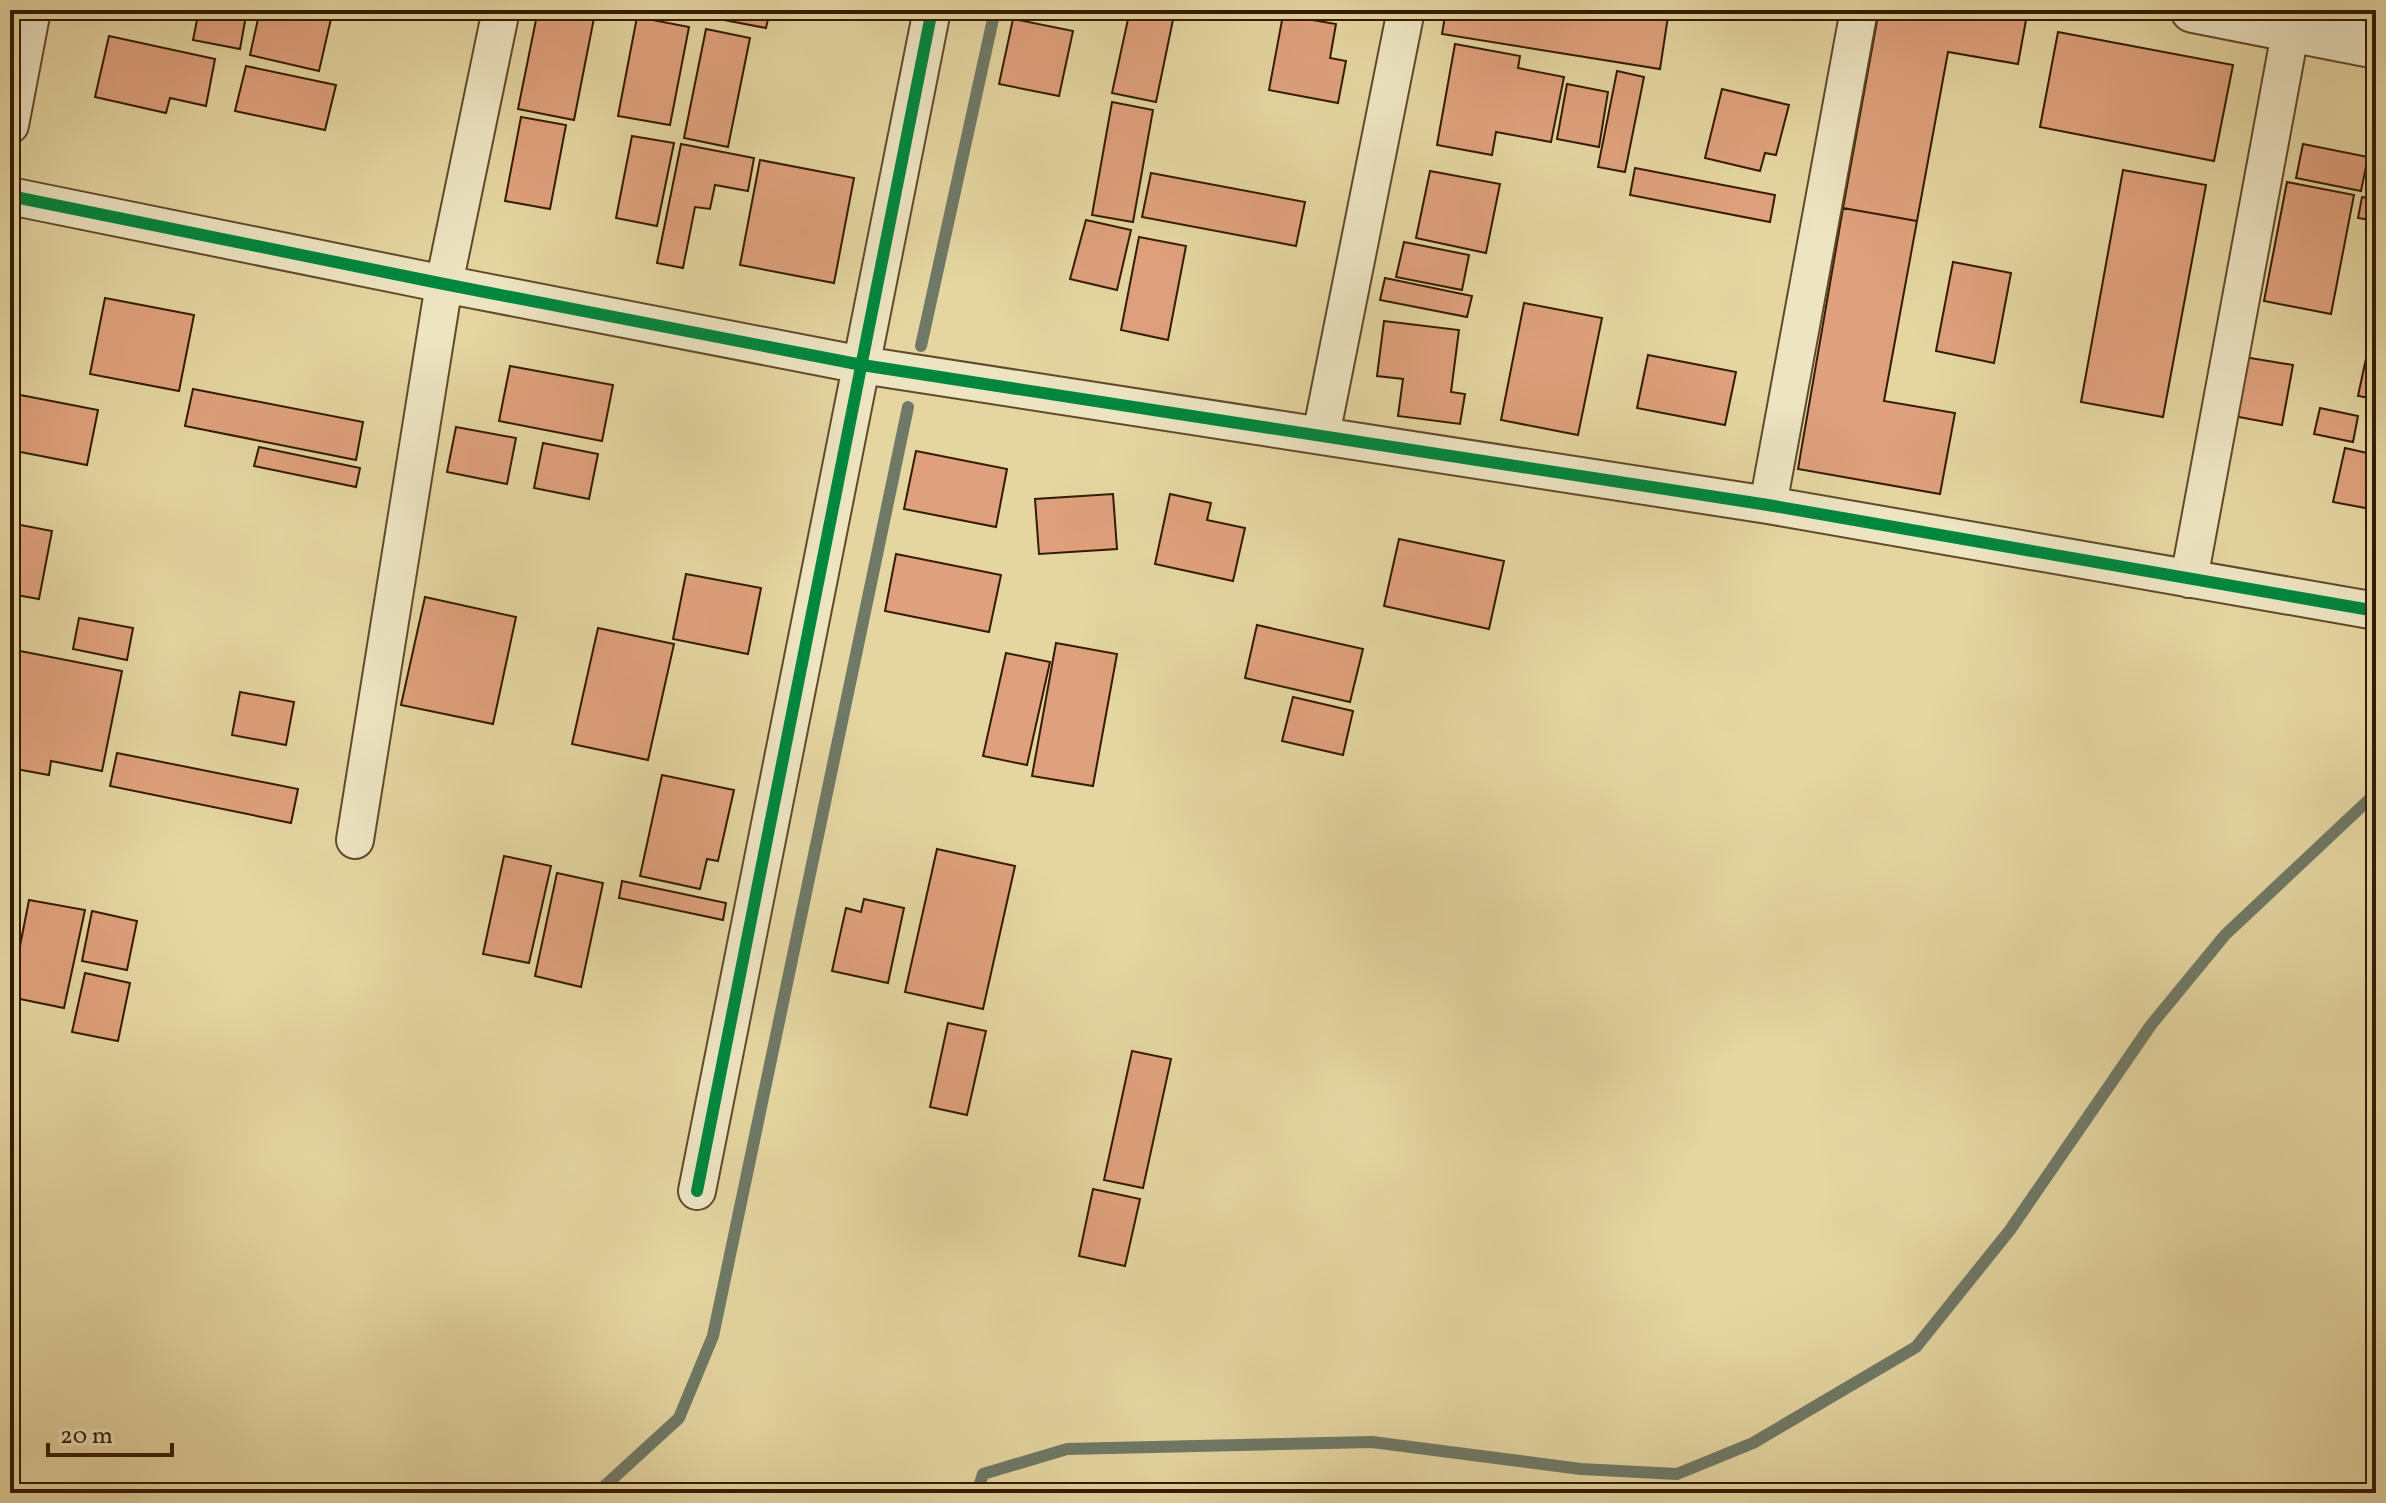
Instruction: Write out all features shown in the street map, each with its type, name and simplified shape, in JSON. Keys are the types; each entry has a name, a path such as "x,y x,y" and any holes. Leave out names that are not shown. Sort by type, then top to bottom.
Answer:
{"street":[{"path":"10,125 32,10"},
{"path":"355,840 444,284 501,10"},
{"path":"697,1191 932,10"},
{"path":"1321,435 1406,10"},
{"path":"1768,505 1859,10"},
{"path":"2193,10 2376,46"},
{"path":"2189,579 2291,28"},
{"path":"10,196 862,365 1768,505 2376,611"}],"building":[{"path":"199,10 247,10 240,49 193,40"},
{"path":"260,10 333,10 319,71 250,55"},
{"path":"538,10 594,18 574,120 518,109"},
{"path":"709,10 770,10 766,28 708,17"},
{"path":"1130,10 1175,10 1156,102 1112,93"},
{"path":"1446,10 1569,10 1626,19 1627,10 1669,10 1660,69 1442,34"},
{"path":"1879,10 1968,10 2026,20 2018,64 1948,52 1917,221 1843,208"},
{"path":"1283,15 1336,24 1330,58 1346,61 1338,103 1269,90"},
{"path":"637,17 689,27 670,125 618,116"},
{"path":"1013,19 1073,31 1059,96 999,84"},
{"path":"706,29 750,38 728,147 684,138"},
{"path":"2058,32 2233,65 2214,161 2040,127"},
{"path":"109,36 215,59 206,106 170,98 166,113 95,97"},
{"path":"1455,44 1520,56 1518,68 1564,77 1551,142 1496,132 1492,155 1437,145"},
{"path":"246,66 336,85 325,130 235,111"},
{"path":"1617,71 1644,77 1625,172 1598,167"},
{"path":"1567,84 1608,92 1599,147 1557,139"},
{"path":"1722,89 1789,105 1776,155 1765,153 1760,171 1705,158"},
{"path":"1112,102 1153,110 1133,222 1092,215"},
{"path":"521,117 566,125 550,209 505,201"},
{"path":"632,136 674,143 657,226 616,218"},
{"path":"681,144 754,158 748,191 715,185 710,209 695,207 683,268 657,263"},
{"path":"2303,144 2368,157 2361,191 2296,178"},
{"path":"760,160 854,178 834,283 740,265"},
{"path":"1635,168 1775,195 1770,222 1630,195"},
{"path":"2123,170 2206,185 2163,417 2081,402"},
{"path":"1430,171 1500,184 1486,253 1416,238"},
{"path":"1151,173 1305,202 1296,246 1142,217"},
{"path":"2287,182 2354,195 2331,314 2264,301"},
{"path":"2362,197 2376,199 2376,221 2358,218"},
{"path":"1843,208 1917,221 1884,401 1955,413 1940,494 1798,469"},
{"path":"1086,220 1131,230 1117,290 1070,279"},
{"path":"1139,237 1186,246 1168,340 1121,330"},
{"path":"1404,242 1469,255 1462,290 1396,277"},
{"path":"1953,262 2011,273 1994,363 1936,351"},
{"path":"1385,278 1472,296 1467,317 1380,300"},
{"path":"105,298 194,315 179,391 90,374"},
{"path":"1524,303 1602,318 1578,435 1501,420"},
{"path":"1384,321 1459,330 1451,392 1465,394 1460,424 1398,416 1403,379 1377,376"},
{"path":"2368,349 2376,350 2376,399 2358,396"},
{"path":"1648,355 1736,372 1725,425 1637,408"},
{"path":"2238,356 2293,365 2282,425 2228,415"},
{"path":"510,366 613,385 602,441 499,421"},
{"path":"193,389 363,422 356,460 185,426"},
{"path":"10,393 98,410 87,465 10,450"},
{"path":"2320,408 2358,416 2353,442 2314,434"},
{"path":"456,427 516,438 507,484 447,472"},
{"path":"543,443 598,454 589,499 534,488"},
{"path":"259,447 360,468 356,487 254,466"},
{"path":"2345,448 2376,455 2376,510 2333,502"},
{"path":"916,451 1007,469 996,527 904,509"},
{"path":"1113,494 1117,549 1039,554 1035,499"},
{"path":"1170,494 1211,503 1207,520 1245,528 1233,581 1155,564"},
{"path":"10,523 52,531 39,599 10,594"},
{"path":"1399,539 1504,561 1489,629 1384,606"},
{"path":"896,554 1001,575 989,632 885,611"},
{"path":"686,574 761,588 748,654 673,639"},
{"path":"425,597 516,617 493,724 401,705"},
{"path":"79,618 133,628 127,660 73,649"},
{"path":"1257,625 1363,649 1350,702 1245,678"},
{"path":"598,628 674,644 648,760 572,744"},
{"path":"1056,643 1117,654 1093,786 1032,776"},
{"path":"10,649 122,671 102,771 51,761 49,775 10,768"},
{"path":"1006,653 1050,662 1027,765 983,756"},
{"path":"240,692 294,702 286,745 232,735"},
{"path":"1293,697 1353,711 1343,755 1282,741"},
{"path":"117,753 298,789 291,823 110,786"},
{"path":"662,775 734,790 718,861 707,859 700,889 640,876"},
{"path":"10,813 18,814 10,854"},
{"path":"937,849 1015,866 983,1009 905,992"},
{"path":"504,856 551,866 529,963 483,954"},
{"path":"557,873 603,883 581,987 535,976"},
{"path":"622,881 726,903 723,920 619,898"},
{"path":"864,899 904,908 888,983 832,971 846,908 861,912"},
{"path":"29,900 85,910 64,1008 10,997"},
{"path":"92,911 137,921 127,970 82,961"},
{"path":"85,973 130,983 118,1041 72,1032"},
{"path":"948,1023 986,1031 967,1115 930,1107"},
{"path":"1132,1051 1171,1059 1143,1188 1104,1180"},
{"path":"1093,1189 1140,1199 1125,1266 1079,1256"},
{"path":"2376,1386 2376,1435 2369,1434"}],"waterway":[{"path":"921,346 995,10"},
{"path":"597,1493 679,1418 713,1336 908,407"},
{"path":"977,1493 983,1474 1067,1449 1372,1442 1581,1469 1677,1474 1753,1443 1916,1347 2010,1230 2151,1025 2225,935 2376,793"}],"cycle path":[{"path":"697,1191 932,10"},
{"path":"10,196 862,365 1768,505 2376,611"}]}
